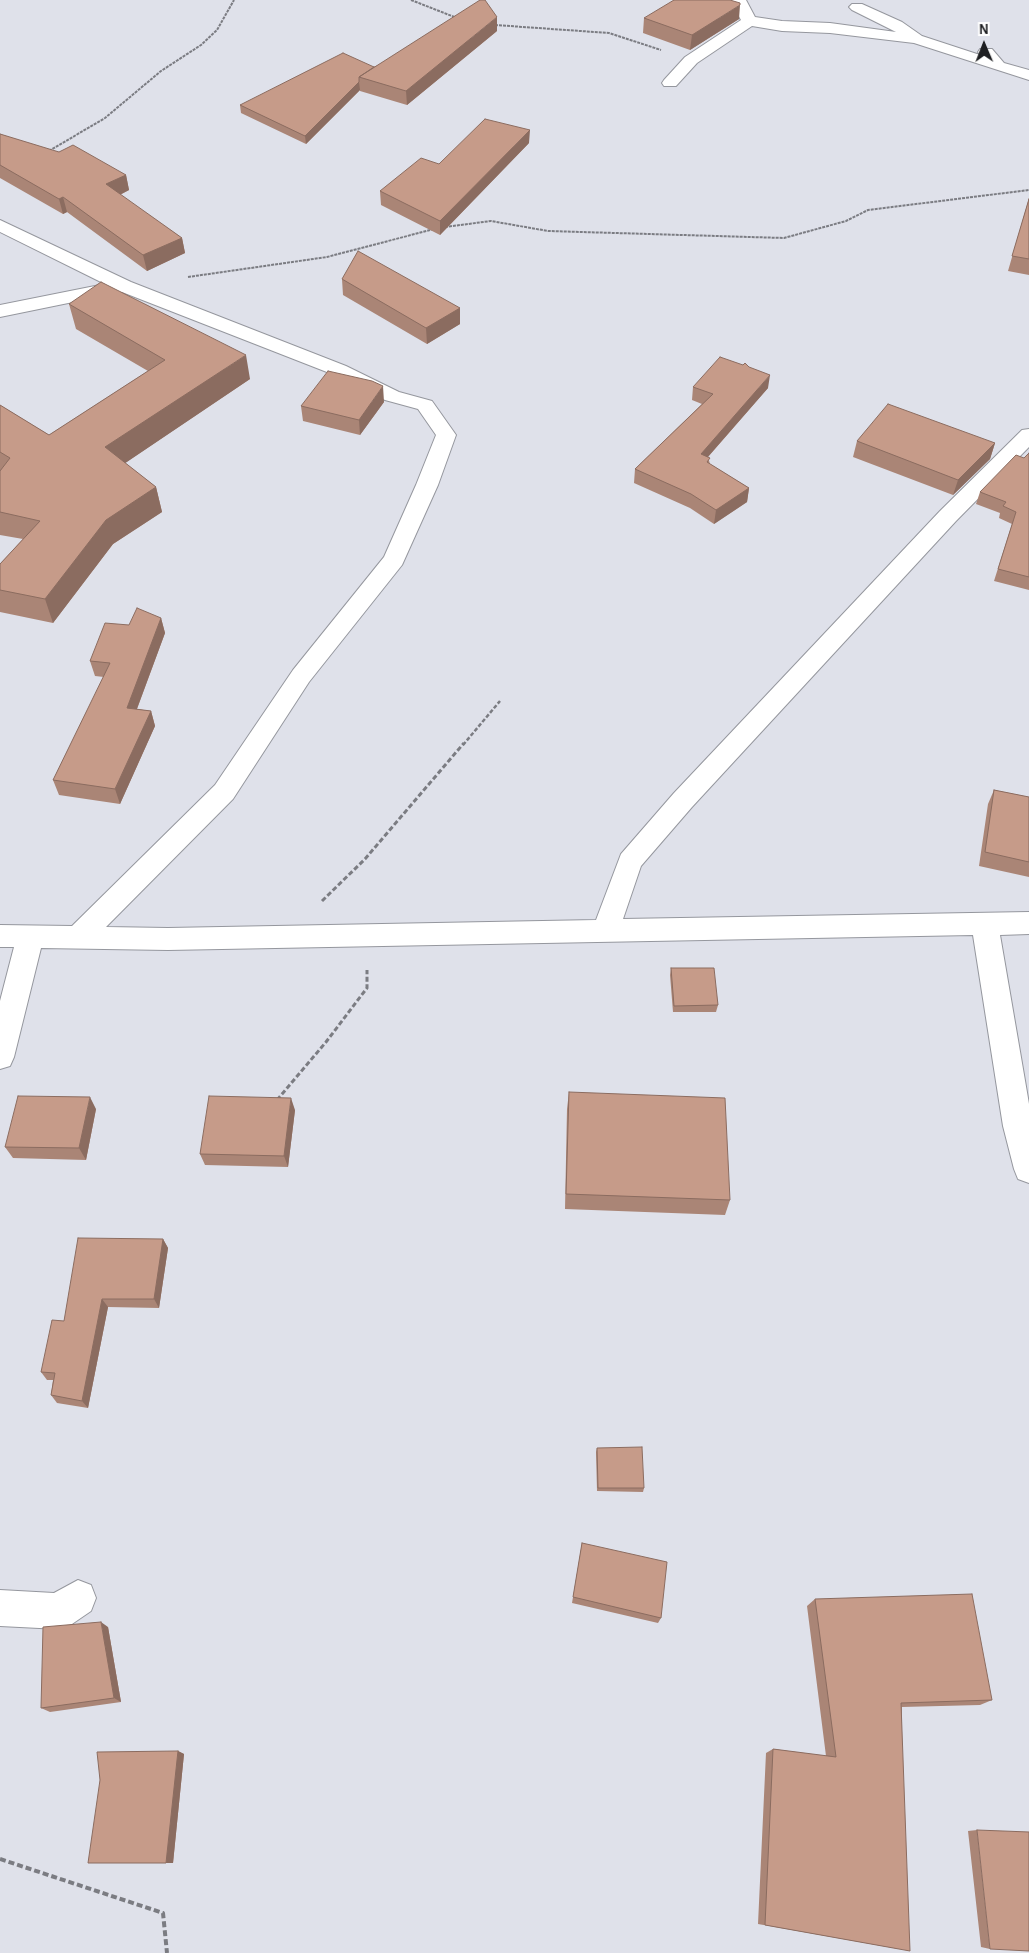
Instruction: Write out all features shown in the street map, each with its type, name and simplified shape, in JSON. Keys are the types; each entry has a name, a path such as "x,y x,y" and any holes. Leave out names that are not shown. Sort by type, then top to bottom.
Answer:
{"street":[{"path":"738,0 750,21"},
{"path":"857,7 897,25 916,39"},
{"path":"670,83 691,60 750,21 782,26 830,28 916,39 1029,75"},
{"path":"979,44 998,66"},
{"path":"0,225 124,286 339,370 392,396 425,405 446,435 427,485 394,560 301,676 224,792 78,938"},
{"path":"0,311 124,286"},
{"path":"606,931 630,861 683,800 934,531 1029,435"},
{"path":"0,936 168,939 1029,923"},
{"path":"985,924 1018,1126 1029,1169"},
{"path":"0,1057 30,936"},
{"path":"0,1608 59,1611 78,1598"}],"path":[{"path":"48,152 105,118 161,71 201,45 217,30 234,0"},
{"path":"411,0 464,21"},
{"path":"490,24 609,32 691,60"},
{"path":"124,286 327,257 422,232 491,220 548,231 784,238 846,221 868,210 1029,190"},
{"path":"284,937 365,859 500,701"},
{"path":"277,1100 326,1042 367,988 368,958 357,936"},
{"path":"0,1859 163,1913 167,1953"}],"building":[{"path":"480,0 485,0 497,17 406,91 359,77"},
{"path":"674,0 730,0 740,3 740,5 692,35 644,18"},
{"path":"343,53 374,67 359,77 359,82 305,136 240,105"},
{"path":"485,119 530,130 440,221 380,191 421,158 439,164"},
{"path":"0,134 59,152 73,145 126,175 106,184 182,238 143,255 63,197 59,199 0,165"},
{"path":"1029,199 1029,259 1012,256"},
{"path":"358,251 460,308 426,328 342,279"},
{"path":"101,282 246,355 105,447 156,487 106,520 45,599 0,590 0,564 40,521 0,512 0,471 10,458 0,452 0,405 49,435 165,360 69,304"},
{"path":"720,357 743,365 745,363 749,367 770,375 701,454 710,458 707,462 749,488 716,510 691,494 635,469 713,394 693,387"},
{"path":"328,371 372,381 383,386 359,420 301,406"},
{"path":"888,404 995,443 958,480 857,441"},
{"path":"1029,453 1029,577 998,569 1016,512 1003,506 1006,502 980,492 1016,455 1024,458"},
{"path":"137,608 161,618 127,708 151,711 115,789 53,780 110,663 90,661 105,623 129,625"},
{"path":"994,790 1029,797 1029,862 985,852"},
{"path":"671,968 714,968 718,1005 674,1006"},
{"path":"569,1092 725,1098 730,1200 566,1194"},
{"path":"18,1096 90,1097 79,1148 5,1147"},
{"path":"209,1096 291,1098 284,1156 200,1154"},
{"path":"78,1238 163,1239 154,1299 102,1299 82,1401 51,1395 55,1373 41,1372 52,1320 64,1321"},
{"path":"642,1447 644,1488 598,1488 597,1448"},
{"path":"582,1543 667,1562 661,1618 573,1597"},
{"path":"972,1594 992,1700 901,1703 910,1951 765,1925 773,1749 836,1757 815,1599"},
{"path":"101,1622 114,1698 41,1708 43,1627"},
{"path":"178,1751 166,1863 88,1863 100,1780 97,1752"},
{"path":"977,1830 1029,1832 1029,1951 990,1949"}]}
